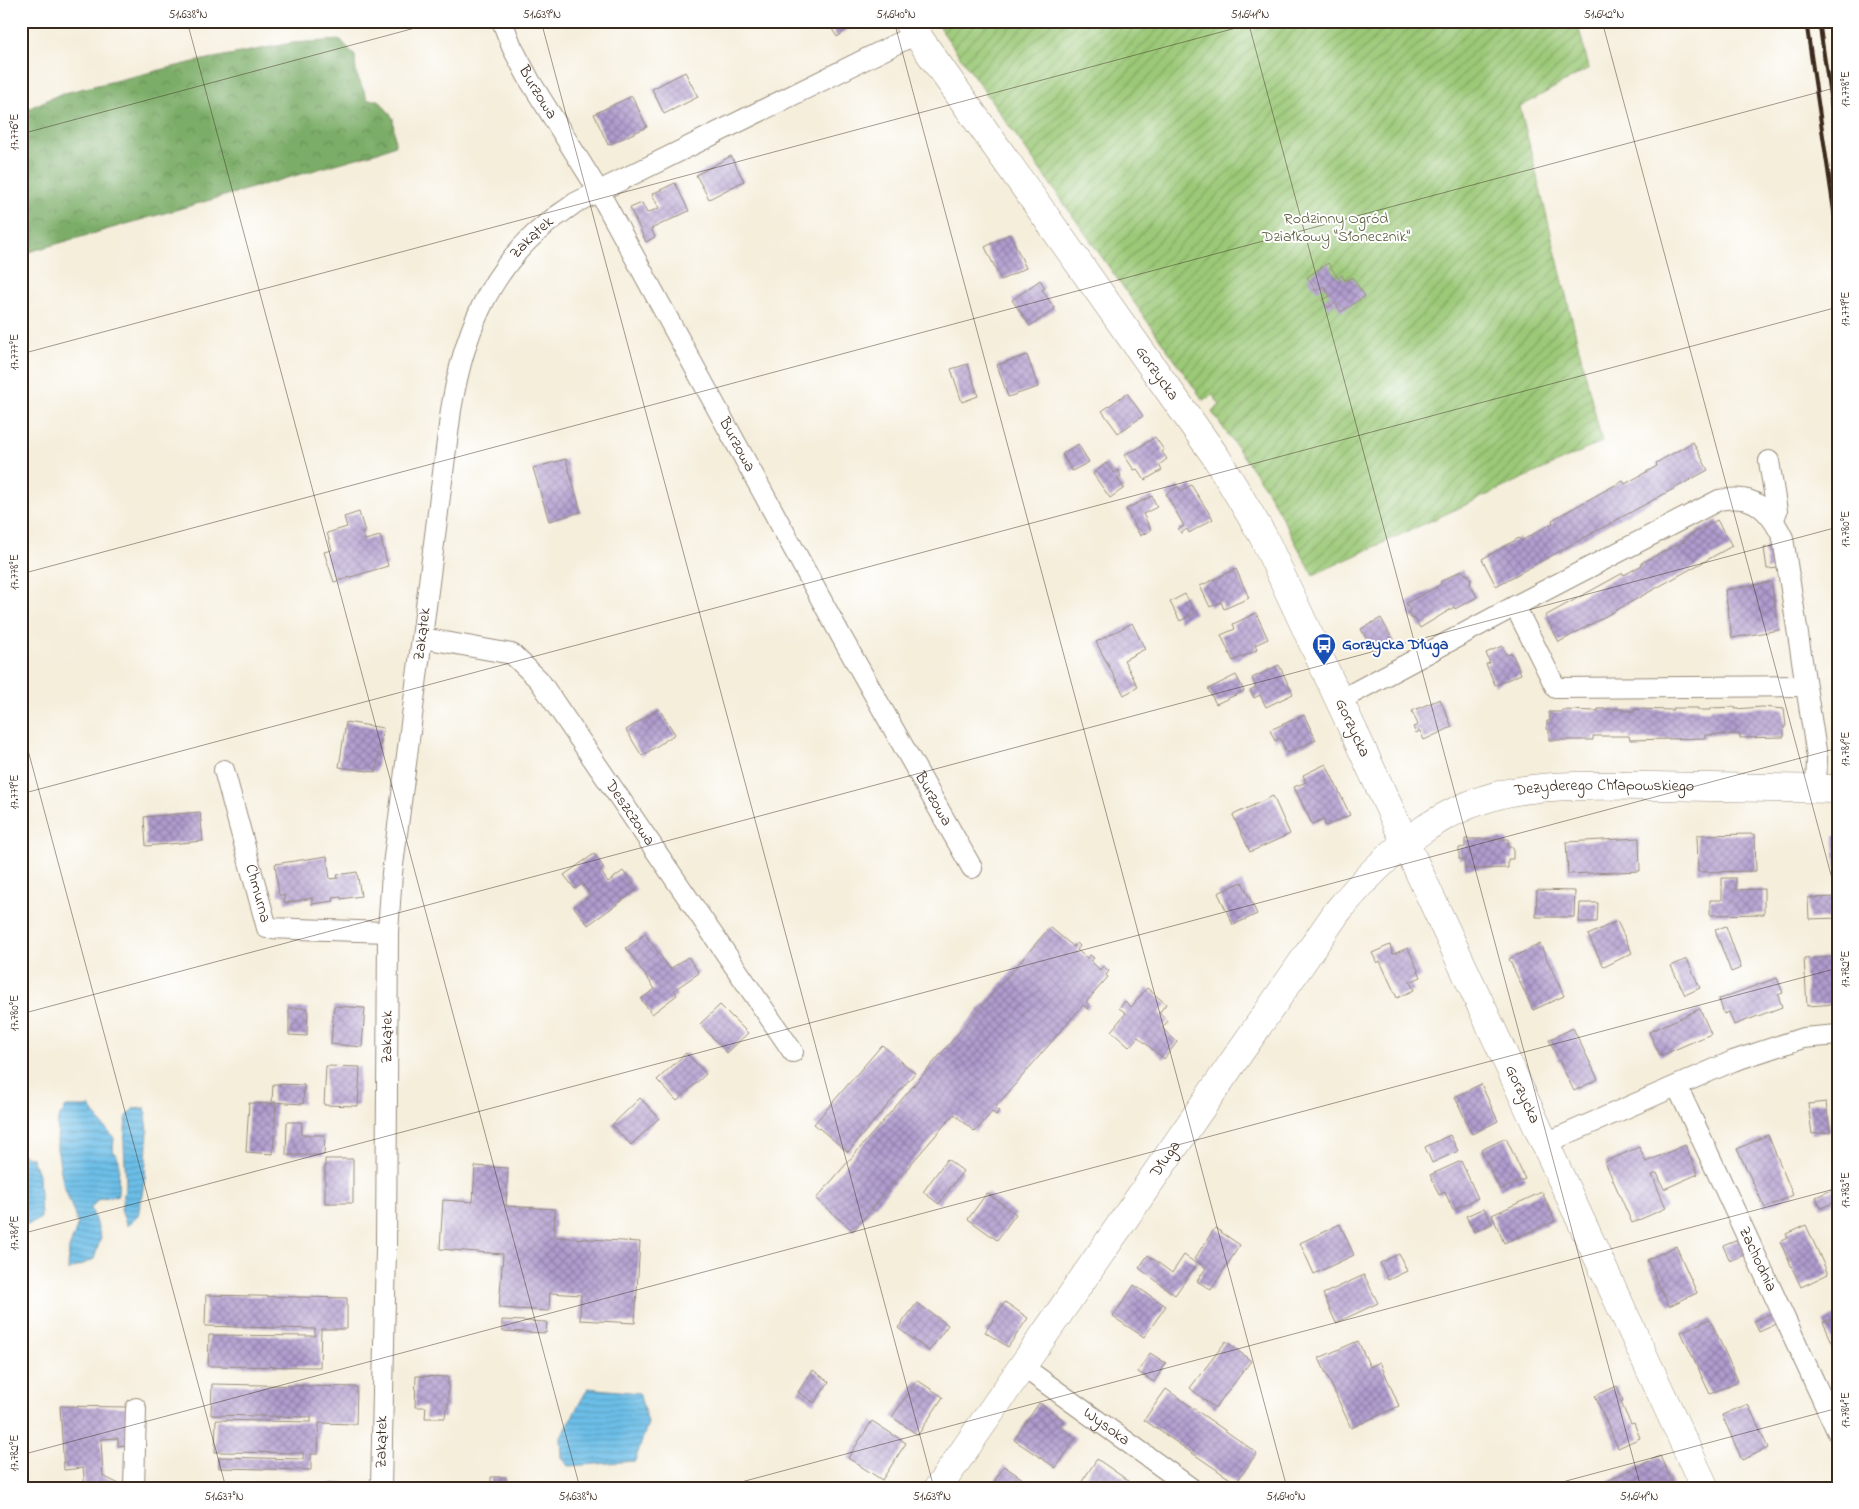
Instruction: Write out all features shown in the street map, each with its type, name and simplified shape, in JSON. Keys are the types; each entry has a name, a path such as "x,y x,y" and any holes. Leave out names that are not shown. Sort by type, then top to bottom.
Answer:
{"street":[{"name":"Burzowa","path":"502,21 512,47 530,81 598,190 841,636 972,868"},
{"name":"Zakątek","path":"381,1488 386,1248 388,932 392,872 451,410 457,375 470,329 497,277 519,250 544,225 575,203 912,28"},
{"name":"Gorzycka","path":"912,28 1216,457 1263,536 1705,1488"},
{"name":"Dezyderego Chłapowskiego","path":"1769,461 1778,511 1774,519"},
{"name":"Dezyderego Chłapowskiego","path":"1340,700 1718,500 1744,499 1761,506 1774,519 1783,538 1816,757 1827,789 1564,786 1521,790 1468,806 1430,825 1405,841"},
{"path":"1515,606 1556,688 1805,686"},
{"name":"Deszczowa","path":"423,638 512,654 539,680 793,1052"},
{"name":"Chmurna","path":"224,770 267,928 388,932"},
{"name":"Długa","path":"938,1488 1337,912 1375,868 1405,841"},
{"path":"1546,1143 1734,1061 1803,1038 1838,1035"},
{"name":"Zachodnia","path":"1678,1086 1838,1433"},
{"name":"Wysoka","path":"1022,1366 1191,1488"},
{"path":"134,1488 136,1408"}],"green space":[{"name":"Rodzinny Ogród Działkowy \"Słonecznik\"","path":"935,21 1577,21 1589,68 1520,107 1602,442 1313,575 1267,490 1212,412 1220,405 1213,395 1203,400"},
{"path":"341,40 355,56 356,73 368,100 379,100 393,118 395,145 378,152 25,253 21,239 21,112 60,94 198,61 292,43"}],"water":[{"path":"66,1107 90,1107 114,1138 113,1150 119,1160 118,1195 98,1199 91,1208 101,1237 94,1259 68,1271 69,1249 78,1224 63,1183 57,1148 58,1119"},
{"path":"145,1108 148,1131 145,1177 138,1216 127,1226 121,1210 126,1183 124,1143 126,1118 133,1109"},
{"path":"21,1154 32,1158 39,1177 41,1218 28,1225 21,1226"},
{"path":"588,1388 639,1393 648,1423 635,1461 568,1466 562,1457 561,1437"}],"building":[{"path":"827,21 853,21 855,24 837,37"},
{"path":"685,72 698,97 664,114 652,89"},
{"path":"632,96 647,127 608,145 594,114"},
{"path":"731,156 744,181 709,199 696,175"},
{"path":"675,183 689,211 651,229 655,237 646,242 630,208 642,203 647,213 659,208 652,194"},
{"path":"1010,234 1026,268 1001,280 985,247"},
{"path":"1328,263 1338,278 1342,275 1345,281 1352,277 1365,296 1341,312 1335,303 1328,308 1322,300 1330,296 1324,286 1316,291 1307,277"},
{"path":"1040,280 1045,288 1042,290 1055,309 1030,326 1012,300"},
{"path":"1027,355 1038,387 1008,397 997,365"},
{"path":"968,364 978,396 962,402 951,369"},
{"path":"1127,393 1143,416 1118,433 1102,411"},
{"path":"1155,437 1164,450 1162,452 1167,459 1159,465 1162,470 1145,480 1137,469 1134,470 1124,455"},
{"path":"1693,442 1708,470 1496,586 1482,559 1519,538 1521,541 1553,523 1552,520 1623,481 1625,484 1657,466 1656,463"},
{"path":"1078,444 1089,462 1072,471 1062,454"},
{"path":"566,459 581,512 549,521 533,468"},
{"path":"1106,463 1114,473 1118,470 1121,476 1117,478 1124,488 1110,498 1093,474"},
{"path":"1191,485 1213,519 1189,533 1187,529 1181,533 1178,529 1184,526 1166,494 1178,486 1181,491"},
{"path":"1152,496 1157,507 1143,514 1151,530 1140,536 1126,509"},
{"path":"359,512 365,532 362,533 365,540 380,536 388,566 334,582 324,552 332,550 327,533 347,527 344,517"},
{"path":"1717,520 1732,546 1559,642 1545,616 1685,541 1684,539"},
{"path":"1776,546 1779,568 1767,569 1764,548"},
{"path":"1236,569 1249,598 1224,609 1221,602 1210,607 1200,586"},
{"path":"1462,570 1471,580 1470,584 1477,597 1455,609 1454,607 1420,628 1415,619 1411,618 1408,613 1410,609 1406,603 1435,588 1441,584 1440,582"},
{"path":"1771,582 1779,630 1732,638 1725,590"},
{"path":"1185,594 1195,613 1180,621 1170,602"},
{"path":"1256,613 1268,639 1255,645 1257,650 1233,661 1221,635 1235,629 1233,624"},
{"path":"1381,618 1394,642 1374,653 1361,629"},
{"path":"1132,623 1145,649 1124,660 1138,687 1124,695 1096,642"},
{"path":"1502,646 1507,655 1512,653 1521,674 1495,685 1486,664 1490,663 1486,653"},
{"path":"1279,665 1293,694 1266,707 1260,695 1254,698 1250,690 1256,687 1252,678"},
{"path":"1236,675 1244,691 1216,704 1208,689"},
{"path":"1440,699 1452,727 1424,740 1420,731 1416,733 1413,727 1418,725 1412,711"},
{"path":"1735,707 1735,709 1762,707 1784,709 1786,726 1784,727 1784,737 1740,738 1740,734 1705,735 1705,738 1630,740 1629,736 1593,736 1593,740 1549,740 1549,730 1547,729 1547,721 1550,721 1549,712 1562,712 1562,710 1598,711 1598,709 1623,709 1623,711 1635,711 1635,709 1673,710 1673,708 1698,708 1698,710 1710,710 1710,708"},
{"path":"659,709 675,734 642,756 626,730"},
{"path":"1304,715 1316,740 1287,753 1280,738 1275,741 1270,730"},
{"path":"346,722 383,728 376,772 339,767"},
{"path":"1326,764 1350,815 1326,826 1323,819 1312,824 1294,787 1306,782 1303,775"},
{"path":"1273,796 1290,834 1250,852 1233,815"},
{"path":"200,812 203,841 146,846 144,817"},
{"path":"1755,834 1756,871 1698,872 1697,835"},
{"path":"1834,836 1838,836 1838,867 1836,867"},
{"path":"1639,838 1640,871 1568,874 1566,842"},
{"path":"1465,839 1508,839 1508,847 1513,847 1513,859 1508,859 1508,868 1465,869 1464,859 1459,859 1459,848 1465,847"},
{"path":"594,854 604,868 600,870 608,882 623,871 637,890 588,925 574,907 590,895 582,884 575,889 564,875"},
{"path":"327,856 330,879 338,878 337,875 357,872 361,896 341,899 341,897 333,898 334,901 312,904 312,898 285,903 284,895 279,895 275,864"},
{"path":"1722,878 1736,878 1736,890 1764,889 1764,914 1710,915 1710,900 1722,900"},
{"path":"1242,882 1257,914 1233,925 1218,893"},
{"path":"1537,890 1575,891 1574,917 1536,917"},
{"path":"1837,897 1838,918 1809,919 1808,898"},
{"path":"1580,903 1598,903 1597,922 1579,922"},
{"path":"1617,921 1632,953 1604,967 1588,935"},
{"path":"1726,926 1741,968 1731,972 1715,930"},
{"path":"1050,927 1074,947 1077,943 1080,946 1077,950 1087,958 1090,955 1094,958 1091,961 1100,970 1103,966 1109,971 1106,975 1108,977 1086,1002 1090,1005 1087,1009 1083,1005 995,1108 999,1111 996,1115 992,1112 975,1132 954,1114 853,1231 816,1199"},
{"path":"645,934 670,969 688,957 699,973 674,990 677,995 652,1014 641,999 655,989 626,948"},
{"path":"1540,944 1564,996 1533,1010 1509,959"},
{"path":"1390,945 1393,954 1408,948 1421,977 1410,982 1414,990 1397,998 1380,961 1377,963 1372,953"},
{"path":"1832,957 1836,1004 1807,1006 1804,959"},
{"path":"1687,959 1700,988 1685,995 1671,966"},
{"path":"1777,978 1783,993 1778,995 1782,1007 1734,1025 1729,1012 1724,1014 1719,999"},
{"path":"1147,988 1166,1004 1159,1013 1168,1021 1162,1028 1177,1042 1164,1059 1138,1037 1129,1047 1111,1031 1126,1013 1119,1008 1125,1001 1131,1007"},
{"path":"720,1005 748,1033 727,1053 700,1024"},
{"path":"334,1006 365,1008 362,1047 331,1044"},
{"path":"289,1008 308,1008 307,1036 289,1035"},
{"path":"1700,1009 1711,1034 1660,1056 1649,1032"},
{"path":"1573,1028 1598,1079 1574,1091 1549,1040"},
{"path":"882,1045 915,1073 848,1152 814,1124"},
{"path":"686,1053 706,1074 677,1101 657,1080"},
{"path":"326,1066 360,1067 358,1106 324,1105"},
{"path":"273,1084 304,1085 303,1104 272,1102"},
{"path":"1481,1084 1498,1121 1472,1134 1455,1097"},
{"path":"640,1098 659,1118 631,1145 612,1125"},
{"path":"1826,1102 1830,1132 1812,1134 1808,1104"},
{"path":"249,1103 276,1104 273,1154 246,1152"},
{"path":"287,1122 302,1122 301,1135 325,1135 324,1155 286,1155"},
{"path":"1450,1135 1458,1151 1432,1163 1425,1147"},
{"path":"1768,1135 1793,1195 1765,1208 1737,1149"},
{"path":"1506,1138 1525,1179 1500,1190 1481,1150"},
{"path":"1685,1145 1698,1174 1664,1189 1657,1173 1652,1175 1666,1208 1632,1223 1605,1162 1639,1147 1646,1162"},
{"path":"325,1159 353,1159 353,1203 325,1203"},
{"path":"947,1159 963,1171 939,1204 923,1192"},
{"path":"1461,1161 1478,1198 1453,1210 1445,1192 1439,1195 1430,1175"},
{"path":"475,1166 508,1168 506,1206 555,1209 554,1237 640,1242 635,1323 580,1320 581,1295 550,1293 549,1311 499,1308 503,1254 440,1249 443,1200 473,1202"},
{"path":"1838,1187 1838,1201 1821,1208 1816,1197"},
{"path":"1542,1192 1555,1221 1504,1243 1492,1215"},
{"path":"987,1193 1016,1214 997,1240 968,1219"},
{"path":"1484,1208 1492,1224 1474,1232 1466,1216"},
{"path":"1340,1224 1354,1255 1314,1274 1300,1243"},
{"path":"1806,1225 1828,1274 1801,1287 1780,1242 1788,1238 1786,1234"},
{"path":"1215,1228 1240,1245 1211,1290 1197,1281 1206,1268 1194,1259"},
{"path":"1743,1238 1748,1253 1730,1261 1723,1246"},
{"path":"1676,1246 1697,1293 1669,1306 1647,1260"},
{"path":"1399,1254 1407,1271 1388,1280 1380,1263"},
{"path":"1148,1255 1172,1273 1184,1255 1197,1264 1175,1295 1139,1268"},
{"path":"1364,1275 1378,1303 1336,1323 1323,1294"},
{"path":"1134,1285 1166,1306 1144,1337 1113,1317"},
{"path":"206,1295 347,1298 347,1329 321,1329 320,1367 208,1366 209,1335 315,1336 315,1329 205,1326"},
{"path":"1005,1302 1028,1318 1008,1347 985,1332"},
{"path":"917,1303 948,1325 929,1351 898,1328"},
{"path":"1776,1311 1781,1322 1759,1332 1754,1321"},
{"path":"1838,1315 1838,1355 1823,1322"},
{"path":"1710,1319 1738,1381 1710,1394 1681,1332"},
{"path":"502,1320 547,1322 546,1333 502,1331"},
{"path":"1226,1341 1251,1361 1215,1408 1190,1388"},
{"path":"1358,1341 1370,1367 1380,1362 1399,1406 1351,1428 1319,1358"},
{"path":"1150,1353 1166,1363 1154,1382 1138,1372"},
{"path":"813,1370 829,1382 814,1403 798,1392"},
{"path":"416,1376 448,1377 448,1408 446,1408 445,1418 425,1418 426,1407 415,1407"},
{"path":"917,1380 943,1397 918,1435 892,1417"},
{"path":"212,1384 357,1387 356,1424 319,1423 318,1454 311,1454 311,1470 219,1468 219,1457 303,1459 303,1453 215,1452 216,1420 311,1422 311,1417 211,1415"},
{"path":"1617,1386 1626,1414 1631,1424 1634,1423 1640,1438 1618,1448 1595,1396"},
{"path":"1166,1389 1257,1453 1236,1483 1144,1420"},
{"path":"1039,1403 1064,1420 1060,1426 1076,1438 1056,1468 1014,1440"},
{"path":"1748,1404 1768,1448 1742,1460 1722,1415"},
{"path":"60,1406 127,1407 126,1445 118,1446 118,1438 101,1439 103,1476 121,1485 121,1488 85,1488 83,1468 64,1470"},
{"path":"872,1421 906,1443 882,1480 848,1458"},
{"path":"1660,1456 1673,1484 1665,1488 1593,1488"},
{"path":"1097,1459 1133,1484 1131,1488 1082,1488 1079,1486"},
{"path":"1004,1466 1033,1486 1032,1488 990,1488"},
{"path":"491,1477 506,1477 505,1488 491,1488"},
{"path":"329,1483 355,1484 355,1488 329,1488"}],"railway":[{"path":"1806,21 1838,238"},
{"path":"1819,21 1838,149"}],"place":[{"name":"Gorzycka Długa","path":"1324,666"}]}
